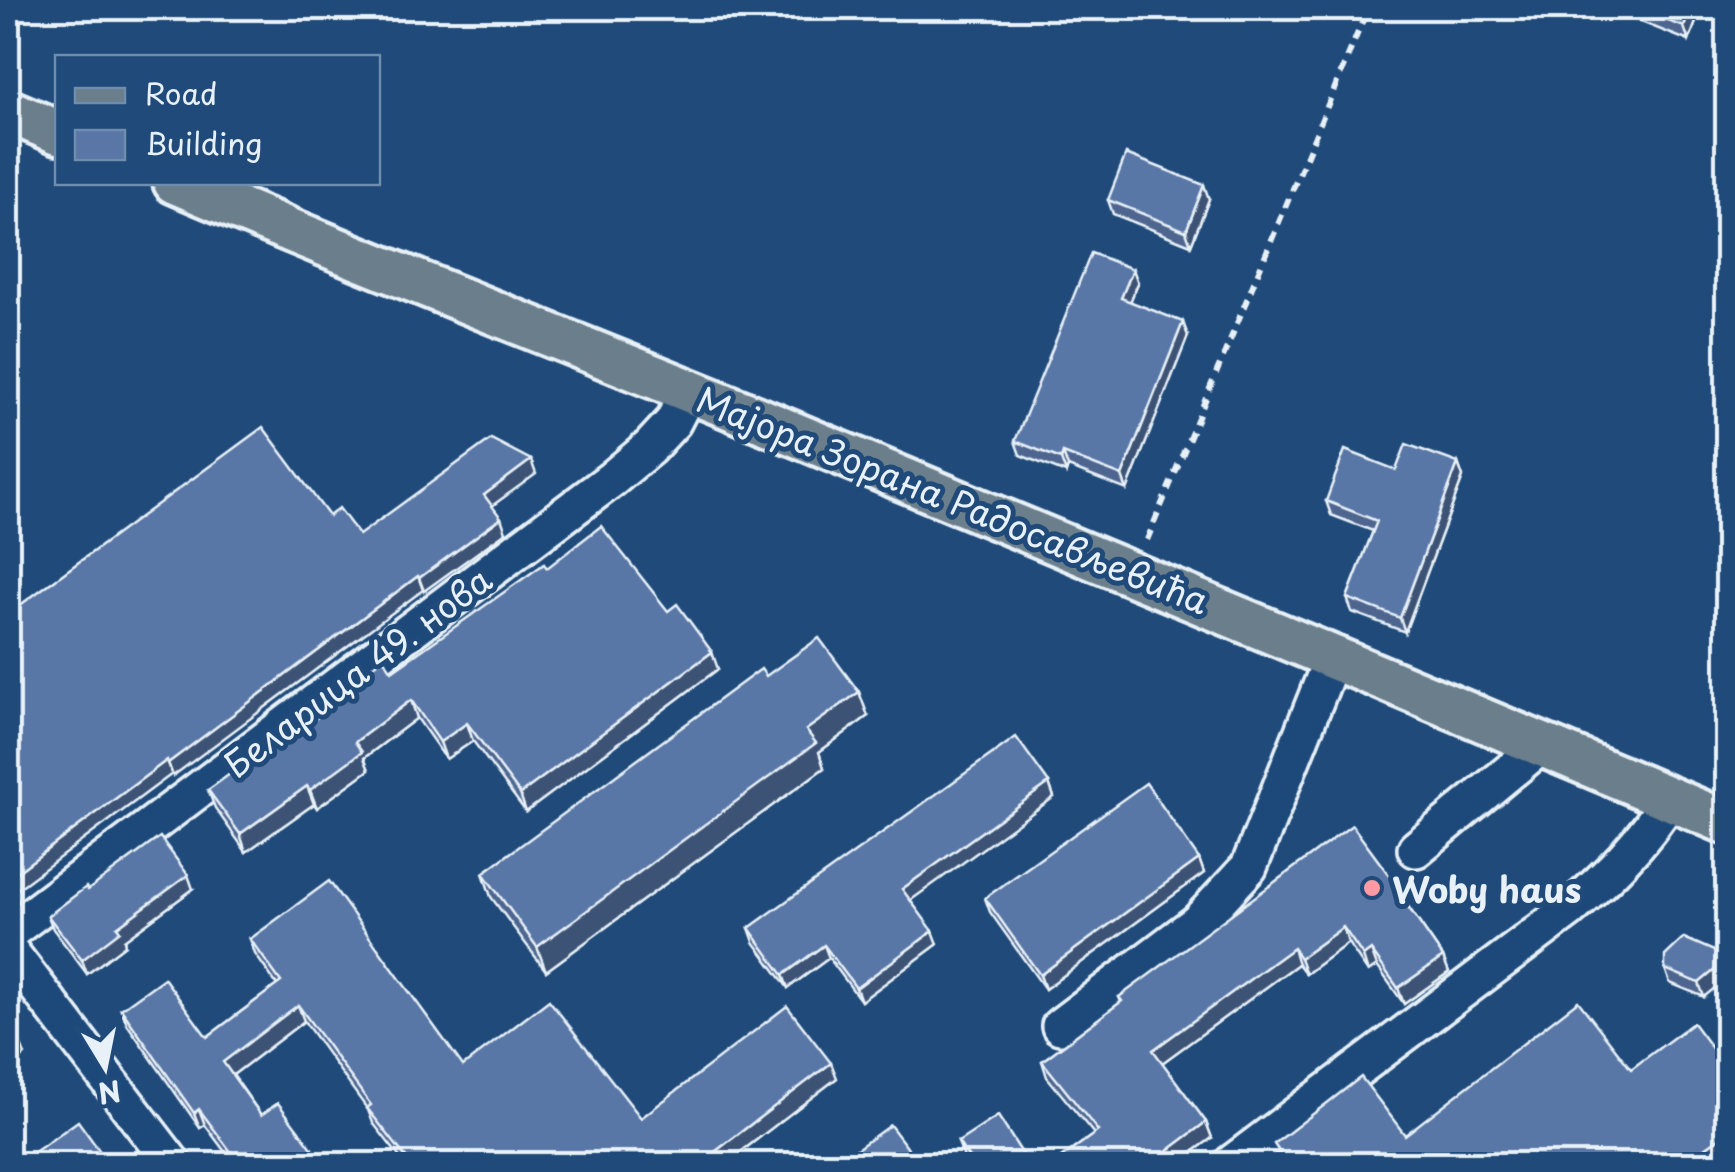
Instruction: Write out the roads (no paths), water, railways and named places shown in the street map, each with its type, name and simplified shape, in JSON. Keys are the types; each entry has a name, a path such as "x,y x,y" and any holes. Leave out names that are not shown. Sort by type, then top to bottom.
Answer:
{"main road":[{"path":"8,111 55,131"},
{"name":"Мајора Зорана Радосављевића","path":"182,185 342,254 1133,573 1728,823"}],"street":[{"name":"Беларица 49. нова","path":"8,933 612,479 649,448 672,422 689,391"},
{"path":"1060,1026 1198,922 1249,867 1333,656"},
{"path":"1416,848 1542,745"},
{"path":"1231,1164 1569,910 1641,840 1669,798"},
{"path":"8,948 173,1164"}],"place":[{"name":"Woby haus","path":"1372,888"}]}
